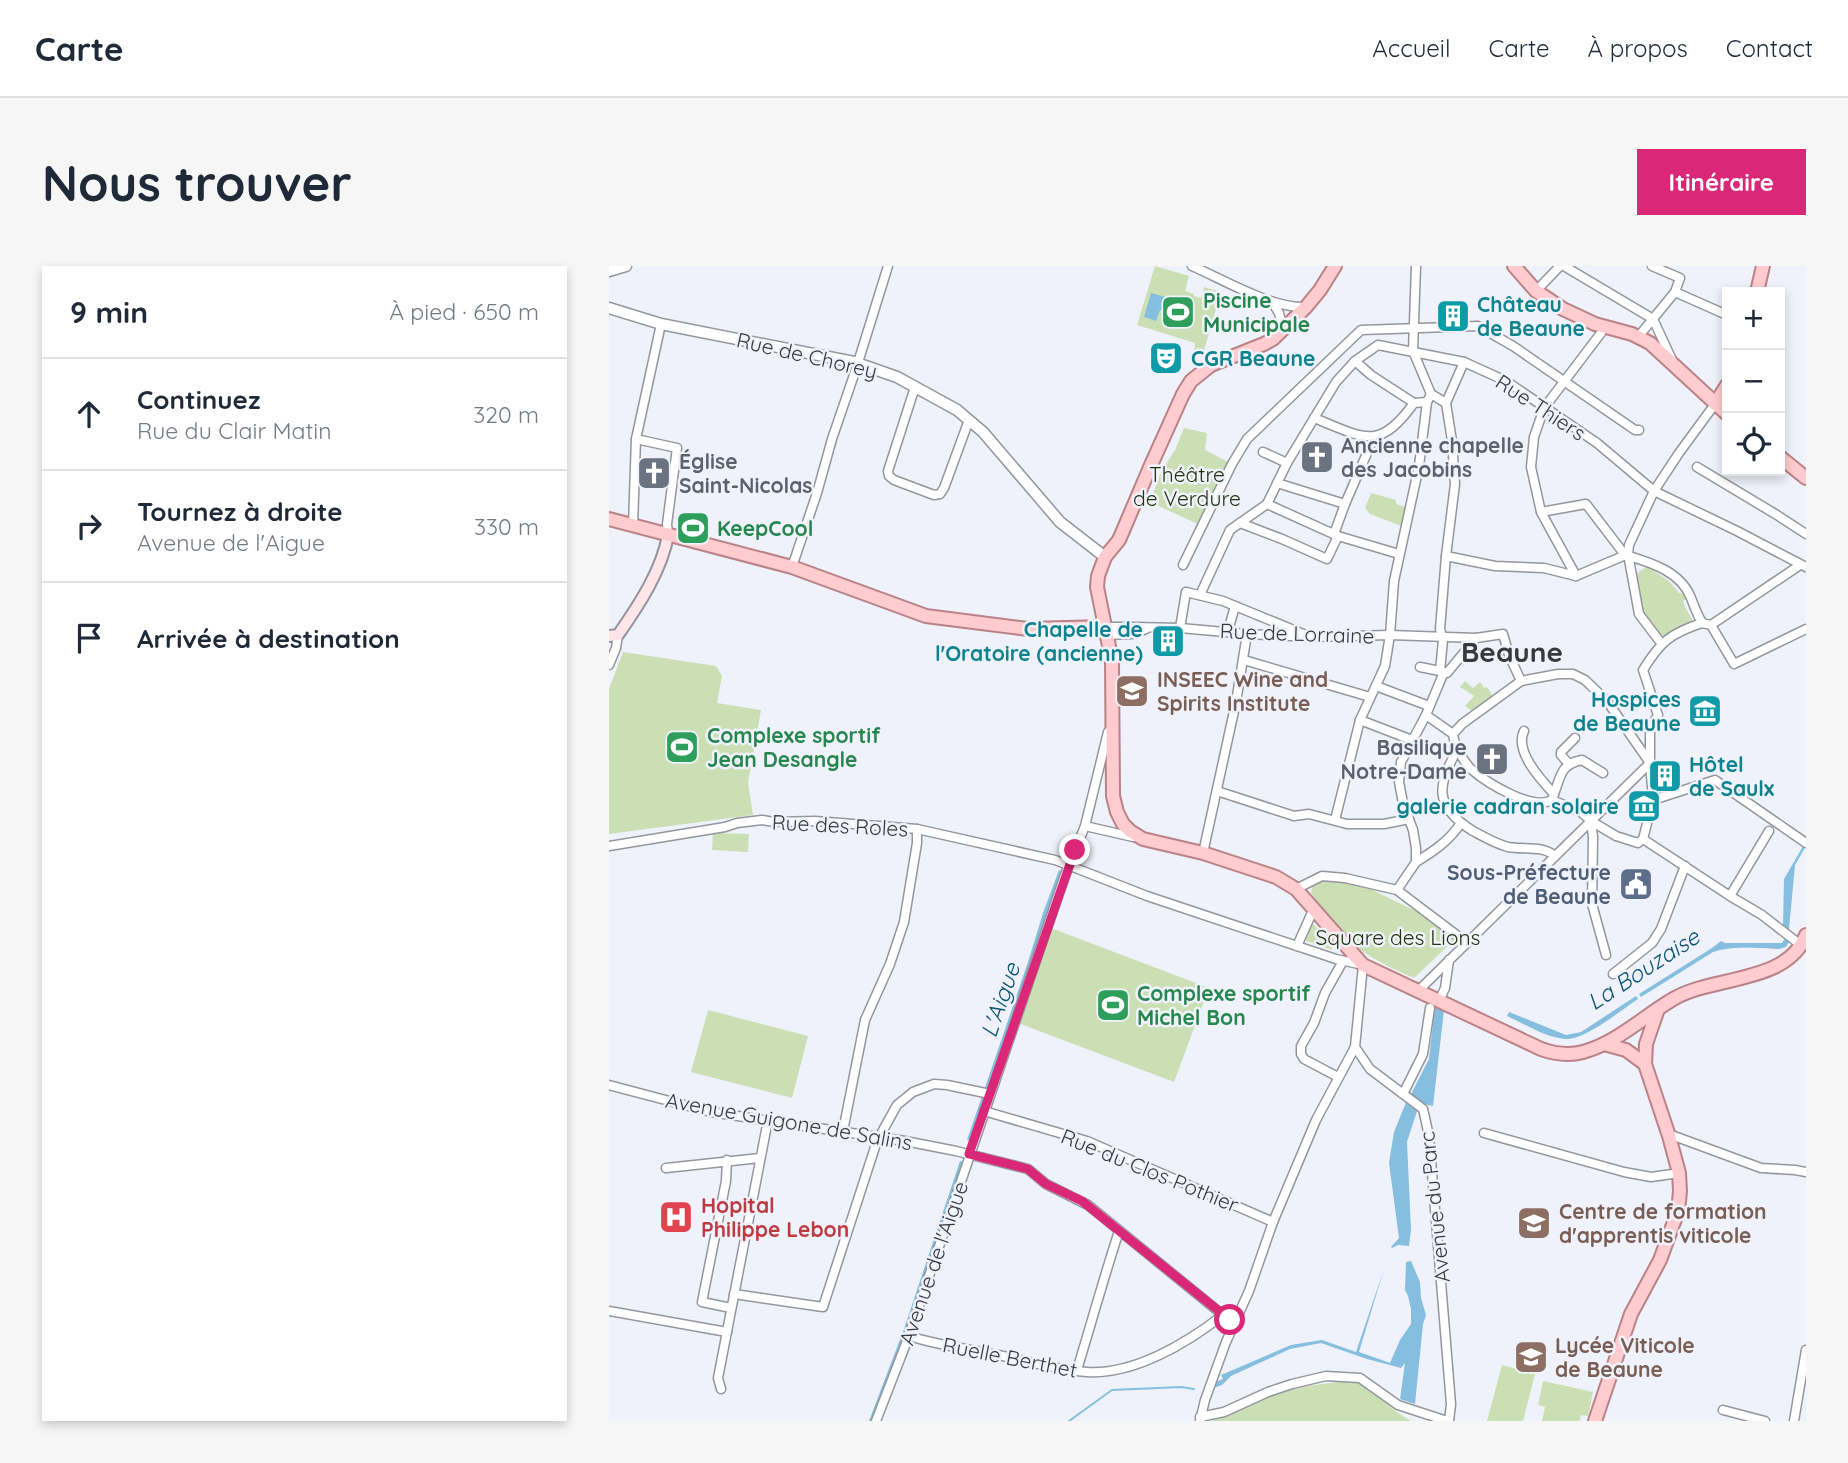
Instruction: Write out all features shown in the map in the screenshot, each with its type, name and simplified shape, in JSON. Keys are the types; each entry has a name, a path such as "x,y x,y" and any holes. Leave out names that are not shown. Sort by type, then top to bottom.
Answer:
{"main road":[{"path":"1082,628 1092,621 1095,615 1098,576 1105,557 1119,540 1183,394 1191,382 1211,365 1264,344 1283,330 1320,290 1335,266"},
{"path":"1514,266 1536,292 1563,309 1604,327 1638,337 1657,348 1726,413"},
{"path":"1758,287 1763,266"},
{"path":"1716,404 1722,394"},
{"path":"1785,461 1806,478"},
{"path":"609,519 792,567 926,616 1028,629 1082,628 1103,633"},
{"path":"614,635 646,589 665,548 668,535"},
{"path":"1097,587 1103,633 1111,652 1113,796 1119,828 1143,839 1203,853 1276,877 1296,889 1363,965 1418,991 1434,1004 1549,1052 1573,1054 1604,1044 1676,997 1697,988 1769,970 1805,943"},
{"path":"1595,1421 1631,1314 1660,1260 1678,1211 1679,1173 1645,1064 1646,1044 1658,1009"},
{"path":"1604,1044 1626,1050 1645,1064"}],"street":[{"path":"609,271 626,266"},
{"path":"792,567 888,266"},
{"path":"1192,266 1272,302 1306,307"},
{"path":"1335,820 1360,720 1385,666 1394,581 1419,466 1429,398 1413,351 1416,266"},
{"path":"1536,292 1562,266 1653,318 1673,363"},
{"path":"1638,337 1675,292 1680,278 1652,266"},
{"path":"1675,292 1722,313"},
{"path":"1272,302 1279,313 1283,330"},
{"name":"Rue de Chorey","path":"609,308 661,324 857,363 897,377 957,410 983,432 1060,522 1105,557"},
{"path":"633,525 636,439 661,324"},
{"path":"1183,565 1247,439 1361,330 1478,326 1513,346 1635,430 1639,430"},
{"path":"1576,576 1541,512 1531,467 1534,438 1544,408 1604,327"},
{"name":"Rue Thiers","path":"1355,361 1378,345 1464,362 1506,381 1597,443 1654,491 1803,566"},
{"path":"1200,595 1230,530 1267,504 1287,463 1336,382 1355,361 1371,375 1414,403"},
{"path":"1416,862 1416,848 1399,782 1401,762 1427,710 1442,672 1440,629 1455,484 1446,403 1464,362"},
{"path":"915,387 888,471 894,480 934,495 940,494 969,420"},
{"path":"1314,418 1365,438 1374,437 1392,428 1414,403 1429,398 1446,403"},
{"path":"1627,555 1634,533 1654,491 1716,404"},
{"path":"1240,523 1327,559 1345,504 1374,437"},
{"path":"636,439 677,449 667,524 668,535"},
{"path":"1263,452 1287,463"},
{"path":"1697,467 1806,534"},
{"path":"1277,484 1345,504"},
{"path":"1267,504 1336,535 1399,554"},
{"path":"1541,512 1586,504 1627,555 1639,614 1661,643"},
{"path":"1446,556 1495,566 1544,568 1576,576 1627,555 1658,565 1676,577 1691,597 1702,623"},
{"path":"1524,731 1522,739 1529,765 1553,797 1616,835 1637,843 1643,839 1653,800 1650,729 1658,718 1643,670 1661,643 1687,628 1702,623 1711,625 1803,566"},
{"path":"1181,628 1186,592 1235,606 1312,637"},
{"path":"1229,631 1235,606"},
{"path":"1711,625 1734,664 1806,629"},
{"name":"Rue de Lorraine","path":"1103,633 1132,626 1312,637 1390,635 1476,638 1503,634 1521,681"},
{"name":"Rue de Lorraine","path":"1103,633 1132,634 1152,627"},
{"path":"1203,853 1244,660 1247,634"},
{"path":"609,665 617,642 614,635"},
{"path":"1420,667 1447,673 1476,638"},
{"path":"1244,660 1370,697"},
{"path":"1453,734 1462,724 1521,681 1573,674 1585,680 1607,701 1650,763"},
{"path":"1376,686 1427,710 1453,734 1469,768 1506,792 1538,804 1546,803 1553,797 1568,763 1583,760 1603,773"},
{"path":"1360,720 1412,740"},
{"name":"Avenue de l'Aigue","path":"876,1421 909,1336 965,1153 985,1111 986,1093 1085,826 1108,732 1113,725"},
{"path":"1568,763 1561,752 1575,738"},
{"path":"1458,749 1446,768 1442,794 1445,804 1461,823 1507,847 1540,849 1555,856"},
{"path":"1418,991 1650,763"},
{"path":"1653,800 1715,780 1804,842"},
{"path":"1217,791 1294,816 1309,814 1347,824 1384,824 1409,819"},
{"name":"Rue des Roles","path":"609,846 762,820 815,821 917,830 1055,860 1147,896 1339,960 1363,965"},
{"path":"1591,821 1592,904 1606,955"},
{"path":"1397,890 1416,862 1437,850 1461,823"},
{"path":"1085,826 1119,828"},
{"path":"842,1131 865,1020 895,952 904,922 917,830"},
{"path":"1730,896 1769,831"},
{"path":"1643,839 1762,915 1788,935 1805,943"},
{"path":"1613,974 1652,943 1661,929 1685,866"},
{"path":"1296,889 1322,876 1345,878 1397,890 1467,943"},
{"path":"1297,946 1314,908"},
{"path":"1338,1077 1304,1059 1301,1046 1314,1023 1339,960 1341,942"},
{"path":"1403,1094 1423,1054 1434,1004 1445,988 1449,960"},
{"path":"1200,1419 1226,1342 1249,1291 1273,1222 1316,1120 1355,1047 1363,965"},
{"name":"Avenue du Parc","path":"1355,1047 1370,1069 1423,1110 1429,1136 1451,1404 1448,1421"},
{"path":"734,1294 823,1307 879,1137 897,1105 924,1086 934,1084 947,1084 986,1093"},
{"name":"Avenue Guigone de Salins","path":"609,1085 711,1112 879,1137 965,1153 1028,1169 1046,1184 1082,1201 1234,1322"},
{"name":"Rue du Clos Pothier","path":"985,1111 1087,1141 1273,1222"},
{"path":"721,1389 718,1378 768,1120"},
{"path":"1485,1133 1624,1172 1651,1177 1679,1173"},
{"path":"1669,1136 1761,1168 1806,1172"},
{"path":"666,1168 761,1158"},
{"path":"727,1160 726,1181 702,1302 731,1308"},
{"path":"1077,1370 1119,1231"},
{"path":"609,1311 727,1332"},
{"name":"Ruelle Berthet","path":"909,1336 1097,1372 1148,1360 1169,1350 1223,1315"},
{"path":"1794,1421 1803,1384 1806,1350"},
{"path":"1200,1419 1224,1412 1268,1392 1326,1376 1360,1378 1398,1405 1448,1421"},
{"path":"1723,1410 1765,1421"}],"green space":[{"name":"Piscine Municipale","path":"1155,266 1189,276 1185,291 1194,296 1201,298 1204,287 1221,292 1203,354 1194,351 1195,343 1137,325"},
{"name":"Théâtre de Verdure","path":"1184,428 1207,433 1205,450 1230,463 1200,525 1150,502 1161,472 1175,450"},
{"path":"1371,493 1396,500 1396,504 1408,508 1404,527 1370,514 1365,508"},
{"path":"1647,566 1670,582 1679,593 1685,593 1688,598 1683,601 1693,621 1661,639 1641,608 1635,575"},
{"name":"Complexe sportif Jean Desangle","path":"623,652 716,666 722,676 717,703 761,710 748,783 753,815 609,834 609,689"},
{"path":"1465,681 1473,688 1480,682 1493,696 1473,712 1465,706 1474,696 1460,687"},
{"path":"713,833 749,834 748,852 712,850"},
{"name":"Square des Lions","path":"1327,880 1358,883 1426,916 1455,939 1414,978 1400,972 1359,949 1327,915 1311,893 1313,885"},
{"path":"1310,920 1332,945 1332,950 1301,939"},
{"name":"Complexe sportif Michel Bon","path":"1051,928 1209,988 1174,1082 1018,1023"},
{"path":"708,1010 808,1036 792,1098 691,1072"},
{"path":"1502,1365 1535,1374 1523,1421 1487,1421"},
{"path":"1348,1381 1367,1387 1411,1421 1210,1421 1281,1392"},
{"path":"1543,1381 1593,1392 1588,1416 1581,1415 1580,1421 1542,1421 1545,1407 1538,1405"}],"water":[{"path":"1151,293 1176,300 1172,313 1160,310 1156,321 1144,317"},
{"path":"1806,841 1795,865 1789,942 1786,947 1737,948 1713,952 1641,997 1639,994 1721,941 1782,943 1785,938 1784,879"},
{"path":"1059,870 1062,871 970,1141 967,1140 1043,913"},
{"path":"1636,996 1638,999 1602,1024 1573,1038 1550,1036 1507,1016 1509,1012 1566,1035 1581,1032"},
{"path":"1435,1006 1444,1010 1433,1106 1424,1104 1411,1094 1429,1059"},
{"path":"1407,1100 1418,1108 1407,1142 1411,1230 1409,1246 1398,1245 1392,1248 1399,1238 1389,1163 1394,1132"},
{"path":"960,1161 964,1162 908,1328 873,1421 869,1421 904,1329"},
{"path":"1411,1261 1420,1282 1426,1315 1415,1404 1400,1399 1405,1363 1401,1368 1321,1343 1290,1349 1231,1376 1222,1385 1213,1388 1215,1382 1223,1379 1221,1375 1291,1345 1322,1340 1356,1352 1384,1269 1359,1352 1390,1363 1411,1324 1411,1309 1405,1290 1406,1262"}],"waterway":[{"path":"1069,1421 1112,1390 1181,1387 1194,1389"}],"place":[{"name":"Piscine Municipale","path":"1178,312"},
{"name":"Château de Beaune","path":"1453,316"},
{"name":"CGR Beaune","path":"1166,358"},
{"name":"Ancienne chapelle des Jacobins","path":"1317,457"},
{"name":"Église Saint-Nicolas","path":"654,473"},
{"name":"KeepCool","path":"693,528"},
{"name":"Chapelle de l'Oratoire (ancienne)","path":"1168,641"},
{"name":"INSEEC Wine and Spirits Institute","path":"1132,691"},
{"name":"Hospices de Beaune","path":"1705,711"},
{"name":"Complexe sportif Jean Desangle","path":"682,747"},
{"name":"Basilique Notre-Dame","path":"1492,759"},
{"name":"Hôtel de Saulx","path":"1665,776"},
{"name":"galerie cadran solaire","path":"1644,806"},
{"name":"Sous-Préfecture de Beaune","path":"1636,884"},
{"name":"Complexe sportif Michel Bon","path":"1113,1005"},
{"name":"Hopital Philippe Lebon","path":"676,1217"},
{"name":"Centre de formation d'apprentis viticole","path":"1534,1223"},
{"name":"Lycée Viticole de Beaune","path":"1531,1357"}],"district":[{"name":"Beaune","path":"1512,651"}],"route":[{"path":"1075,850 969,1154 1028,1169 1046,1184 1082,1201 1230,1320"}],"water label":[{"name":"La Bouzaise","path":"1643,969"},
{"name":"L'Aigue","path":"1000,1000"}]}
